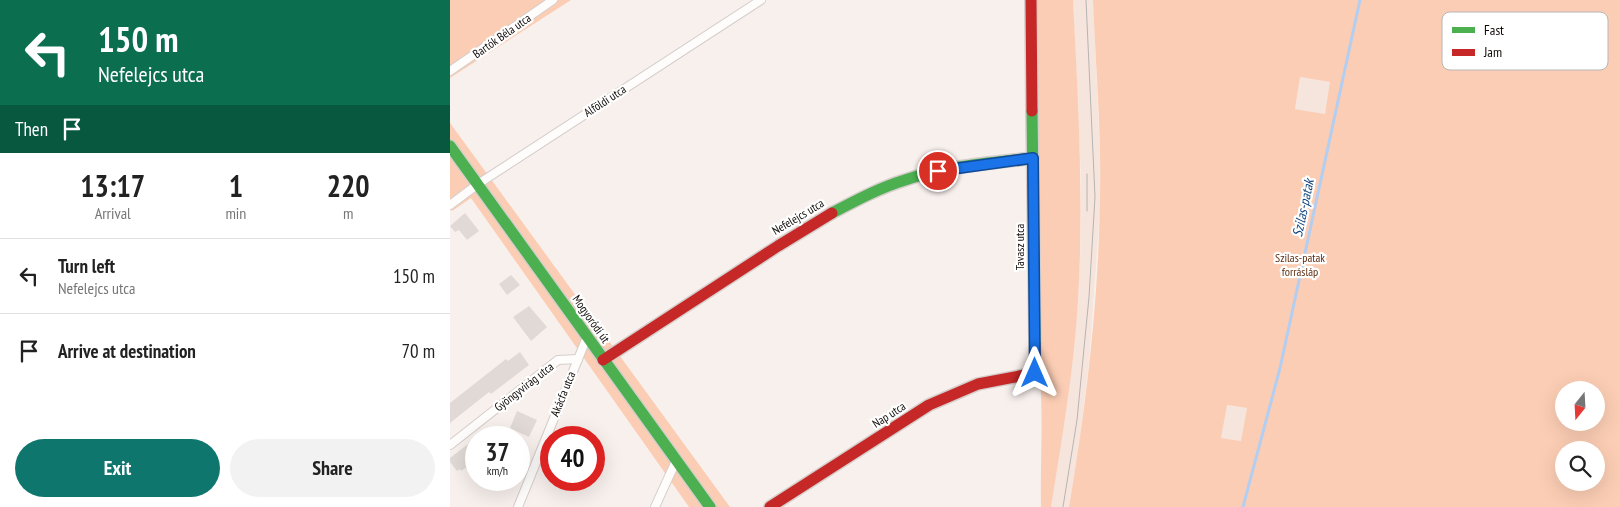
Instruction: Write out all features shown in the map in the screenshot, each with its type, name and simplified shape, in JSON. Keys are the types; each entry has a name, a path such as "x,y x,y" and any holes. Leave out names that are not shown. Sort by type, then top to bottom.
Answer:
{"street":[{"name":"Bartók Béla utca","path":"450,71 553,0"},
{"name":"Alföldi utca","path":"450,205 478,184 761,0"},
{"name":"Tavasz utca","path":"1031,0 1035,373"},
{"name":"Mogyoródi út","path":"450,146 710,507"},
{"name":"Nefelejcs utca","path":"603,360 818,221 856,201 889,186 938,171 1033,158"},
{"name":"Akácfa utca","path":"518,507 587,337"},
{"name":"Gyöngyvirág utca","path":"450,445 558,360 578,359"},
{"name":"Nap utca","path":"770,507 930,405 978,384 1035,373"},
{"path":"655,507 676,461"}],"shaded area":[{"path":"1073,0 1093,0 1100,152 1100,211 1089,363 1078,454 1069,507 1051,507 1066,412 1078,302 1081,233 1081,181"},
{"path":"1300,77 1331,82 1325,114 1295,109"},
{"path":"1226,405 1247,408 1242,441 1221,438"}],"green space":[{"path":"450,0 571,0 450,78"},
{"path":"1036,0 1073,0 1080,150 1080,262 1074,352 1051,507 1041,507 1042,419 1039,367"},
{"name":"Szilas-patak forrásláp","path":"1093,0 1620,0 1620,507 1069,507 1083,419 1093,330 1099,241 1100,152","holes":["1300,77 1330,82 1325,114 1295,109","1227,405 1247,408 1241,441 1221,438"]},
{"path":"450,123 730,507 689,507 471,198 452,211 450,209"}],"building":[{"path":"465,213 479,231 467,240 459,230 455,232 450,226"},
{"path":"511,275 520,285 507,295 499,284"},
{"path":"529,306 547,327 531,341 513,317"},
{"path":"520,352 529,365 491,394 489,392 450,423 450,403 506,359 508,361"},
{"path":"517,411 537,420 530,435 530,426 511,426"},
{"path":"465,446 465,468 457,471 450,462 450,458"}],"waterway":[{"name":"Szilas-patak","path":"1243,507 1280,368 1360,0"}],"tram line":[{"path":"1063,507 1077,420 1089,297 1095,197 1086,0"},
{"path":"1087,174 1087,211"}],"traffic: fast":[{"path":"1032,111 1035,344"},
{"path":"450,146 710,507"},
{"path":"832,213 895,183 921,175 968,166 1033,158"}],"traffic: jam":[{"path":"1031,0 1032,111"},
{"path":"603,360 832,213"},
{"path":"770,507 929,405 978,384 1035,373 1035,344"}],"route":[{"path":"938,171 1033,158 1035,373"}]}
